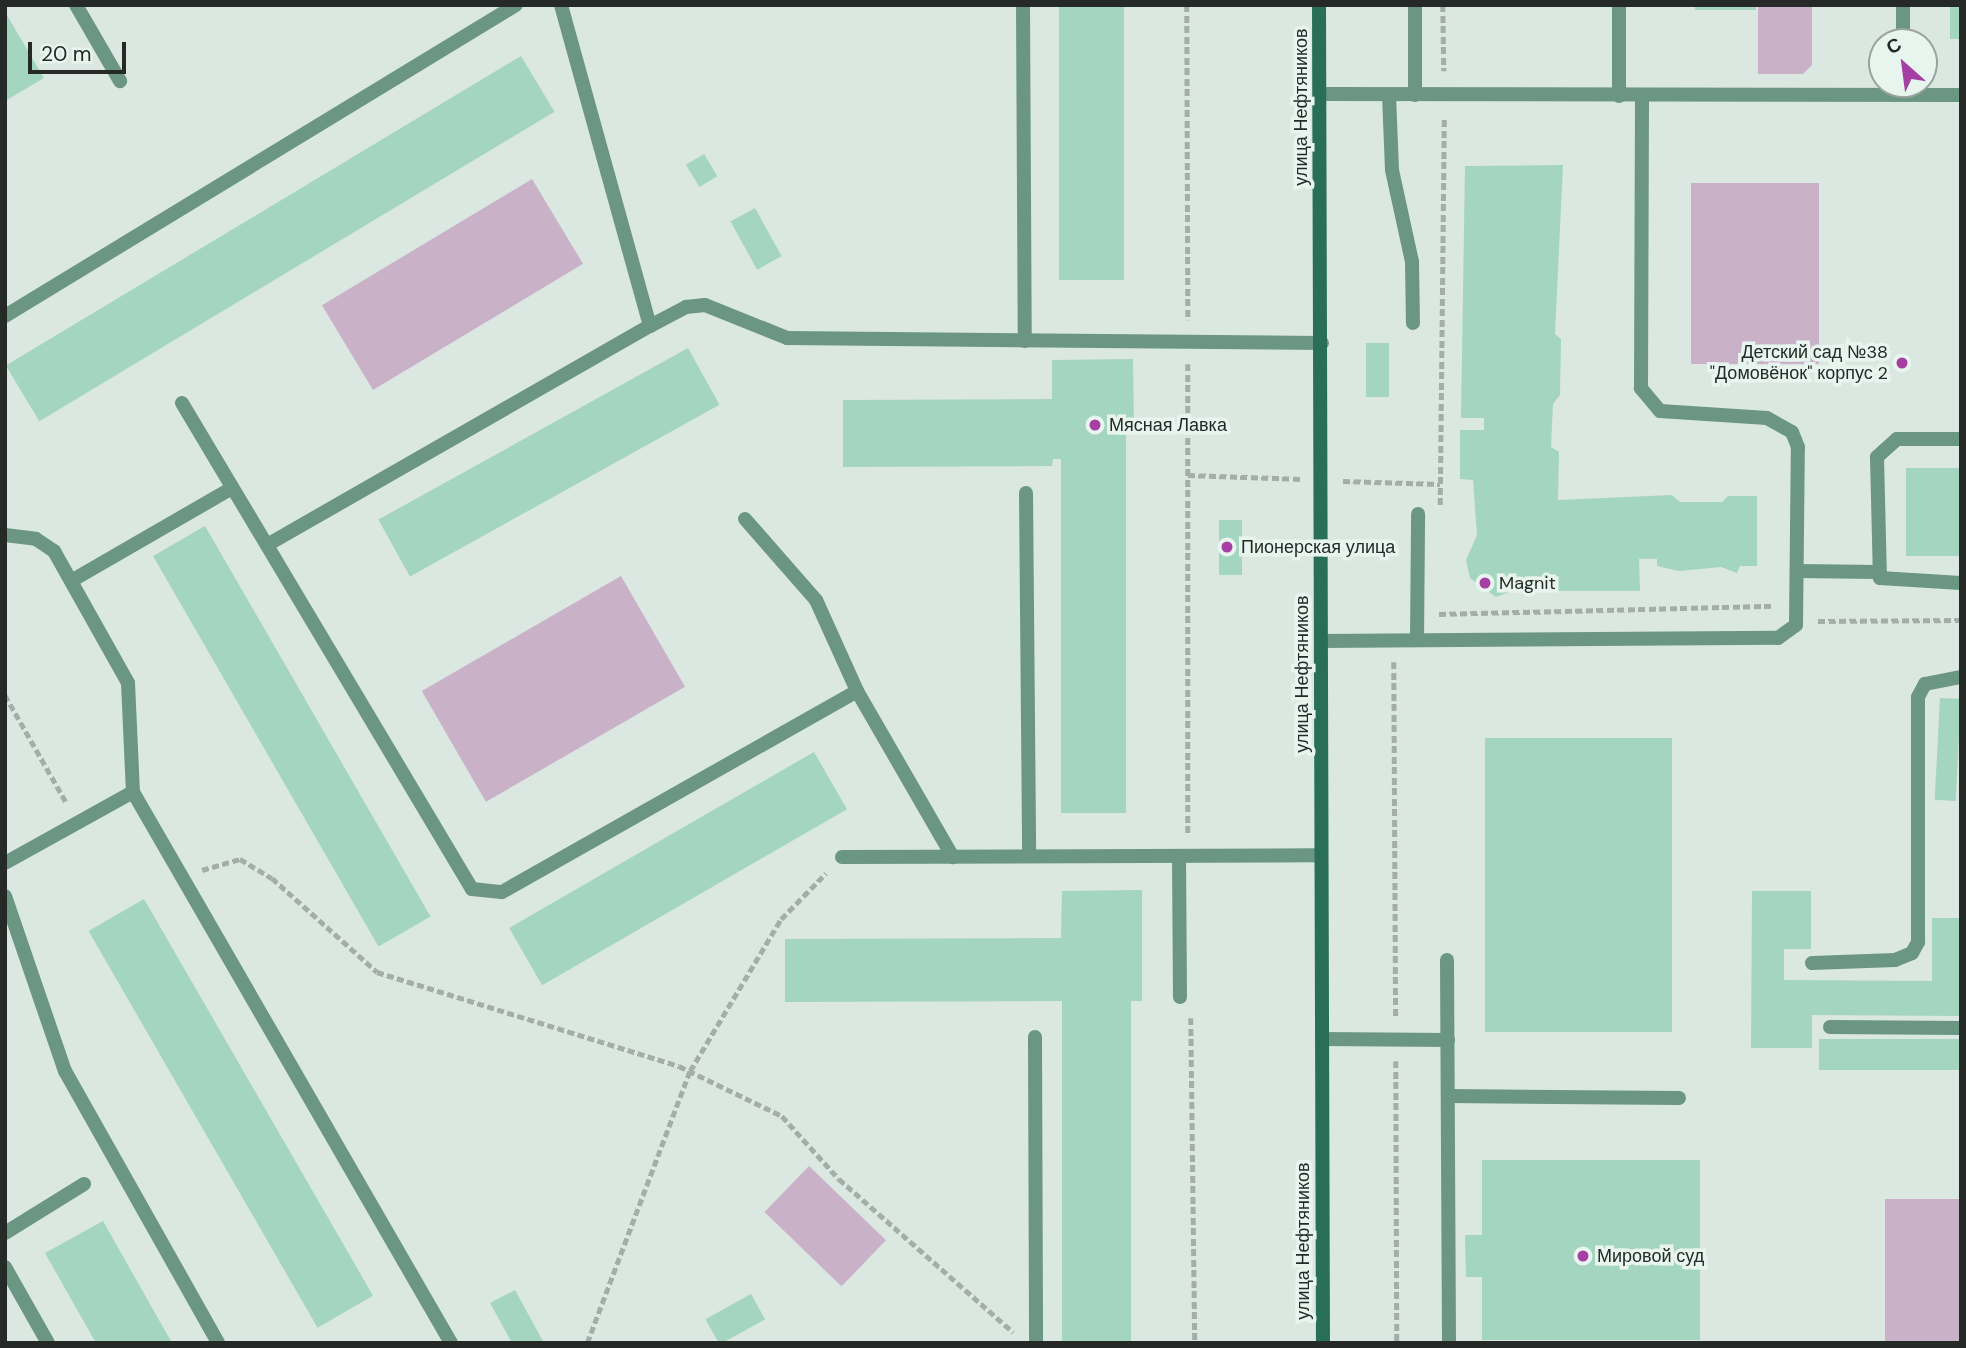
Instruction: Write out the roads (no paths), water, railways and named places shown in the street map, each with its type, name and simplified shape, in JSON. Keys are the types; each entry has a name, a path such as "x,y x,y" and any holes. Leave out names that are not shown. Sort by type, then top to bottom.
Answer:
{"main road":[{"name":"улица Нефтяников","path":"1319,5 1323,1343"}],"lane":[{"path":"76,5 120,80"},
{"path":"5,316 516,5"},
{"path":"561,5 650,326"},
{"path":"1023,5 1025,341"},
{"path":"1415,5 1415,95"},
{"path":"1619,5 1619,96"},
{"path":"1903,5 1903,28"},
{"path":"1320,94 1642,97 1868,91"},
{"path":"1938,93 1961,95"},
{"path":"1389,94 1392,170 1412,262 1413,323"},
{"path":"1321,641 1414,638 1778,638 1796,625 1798,447 1792,432 1767,418 1660,411 1641,388 1642,97"},
{"path":"267,545 686,307 705,306 787,338 1322,343"},
{"path":"182,403 462,880 487,893 502,892 857,691"},
{"path":"1877,572 1880,448 1897,439 1961,439"},
{"path":"71,581 232,488"},
{"path":"1026,493 1029,856"},
{"path":"1414,638 1418,514"},
{"path":"745,519 816,600 857,691 953,857"},
{"path":"5,535 36,539 54,551 128,683 133,792 448,1342"},
{"path":"1798,571 1877,572 1891,583 1961,583"},
{"path":"1812,963 1895,960 1912,953 1918,942 1918,697 1925,684 1961,677"},
{"path":"5,863 133,792"},
{"path":"842,857 1321,855"},
{"path":"1180,997 1184,856"},
{"path":"5,896 65,1072 218,1343"},
{"path":"1447,960 1449,1343"},
{"path":"1830,1027 1961,1028"},
{"path":"1035,1037 1035,1343"},
{"path":"1322,1039 1448,1040"},
{"path":"1448,1096 1679,1098"},
{"path":"5,1233 84,1184"},
{"path":"5,1267 48,1343"}],"place":[{"name":"Детский сад №38 \"Домовёнок\" корпус 2","path":"1902,363"},
{"name":"Мясная Лавка","path":"1095,425"},
{"name":"Пионерская улица","path":"1227,547"},
{"name":"Magnit","path":"1485,583"},
{"name":"Мировой суд","path":"1583,1256"}]}
